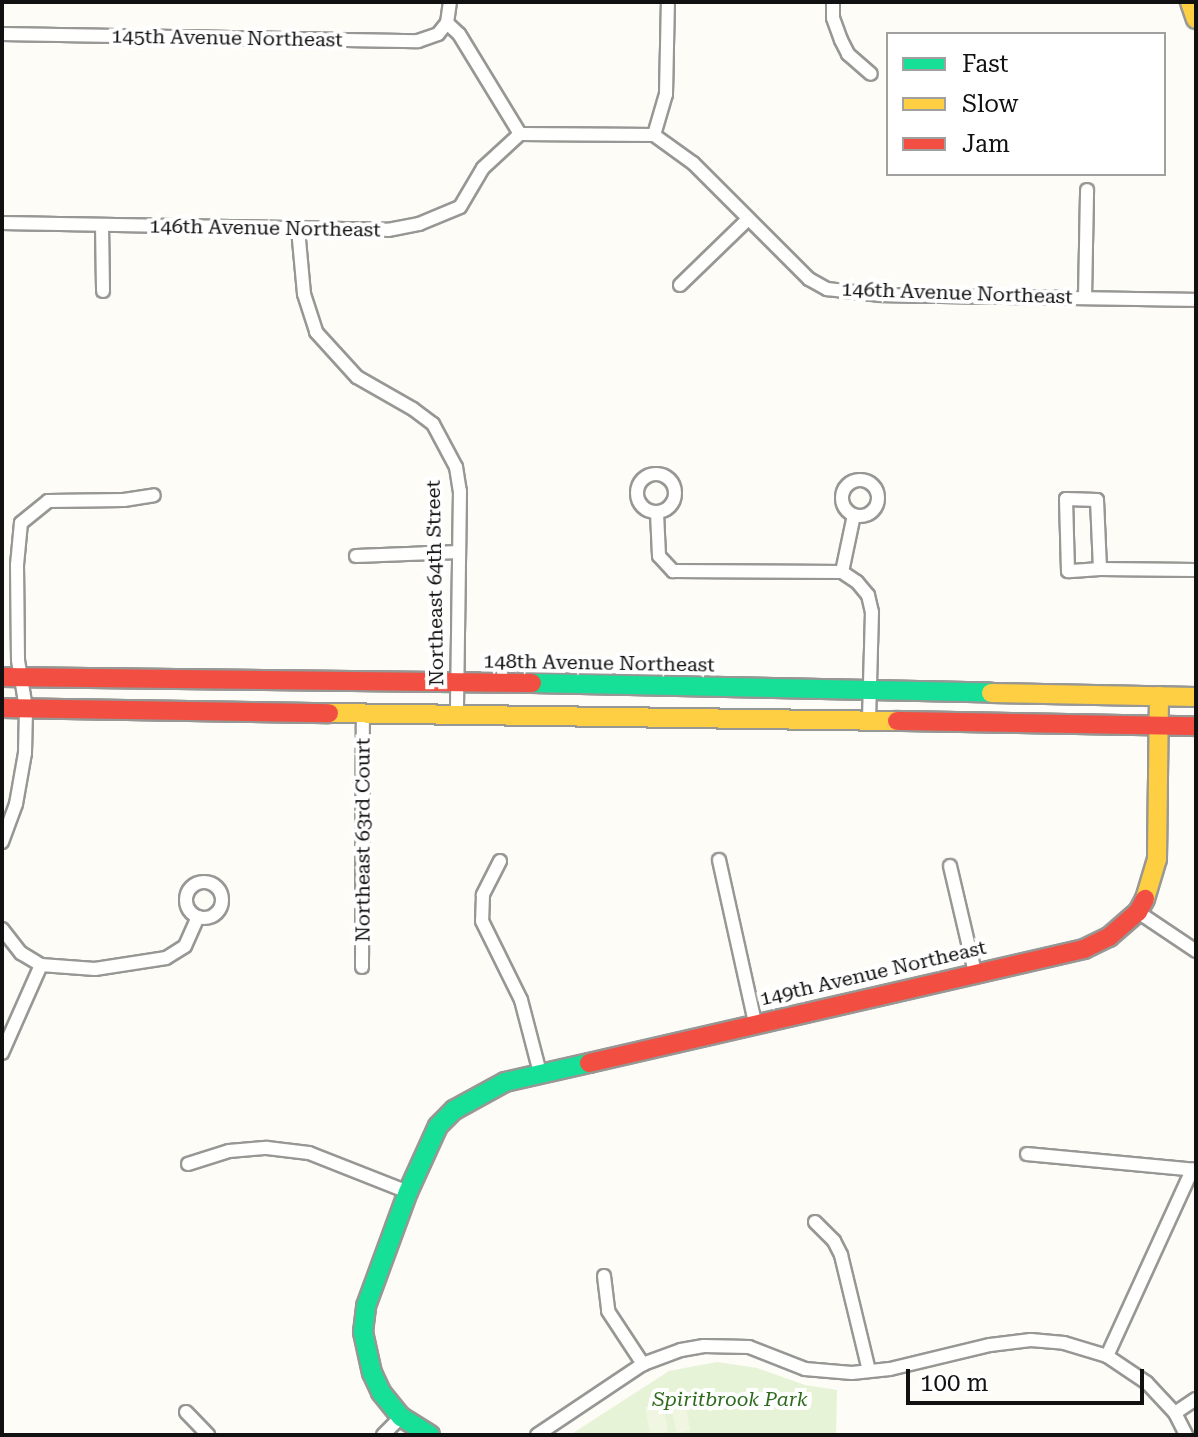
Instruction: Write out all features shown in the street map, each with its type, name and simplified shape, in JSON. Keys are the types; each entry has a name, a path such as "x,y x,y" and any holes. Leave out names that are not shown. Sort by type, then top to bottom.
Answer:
{"main road":[{"path":"1190,2 1196,19"},
{"name":"148th Avenue Northeast","path":"10,677 459,682 1196,697"},
{"path":"1138,912 1149,891 1157,859 1159,696"},
{"path":"2,708 1196,726"},
{"name":"149th Avenue Northeast","path":"540,1073 1084,949 1109,937 1138,912"},
{"path":"430,1435 401,1417 381,1392 372,1373 363,1332 372,1285 408,1192 438,1126 454,1110 505,1082 540,1073"}],"street":[{"path":"450,2 447,23 459,34 520,134 654,135 666,94 668,2"},
{"path":"833,2 833,18 848,54 871,74"},
{"name":"145th Avenue Northeast","path":"2,34 418,41 438,34 447,23"},
{"name":"146th Avenue Northeast","path":"2,223 388,230 419,224 460,207 483,168 520,134"},
{"name":"146th Avenue Northeast","path":"654,135 693,163 809,279 827,289 881,295 1196,300"},
{"path":"1085,298 1087,190"},
{"path":"680,285 748,219"},
{"path":"102,225 103,291"},
{"name":"Northeast 64th Street","path":"298,229 304,294 316,332 357,377 433,424 456,467 460,491 457,715"},
{"path":"2,842 20,778 26,708 10,677 21,523 48,501 124,500 154,495"},
{"path":"1100,569 1097,500 1066,499 1068,571 1196,570"},
{"path":"657,513 659,556 665,566 684,571 842,572 857,582 868,595 872,612 869,722"},
{"path":"842,572 854,515"},
{"path":"356,556 459,552"},
{"path":"2,562 17,565"},
{"name":"Northeast 63rd Court","path":"362,967 363,712"},
{"path":"719,860 755,1022"},
{"path":"500,861 483,895 482,921 521,1000 540,1073"},
{"path":"950,866 975,973"},
{"path":"1138,912 1196,951"},
{"path":"2,929 21,953 41,965 95,969 166,958 185,946 198,917"},
{"path":"2,1053 41,965"},
{"path":"188,1164 229,1151 267,1148 309,1153 408,1192"},
{"path":"1027,1154 1194,1170 1107,1356"},
{"path":"815,1222 834,1241 841,1255 869,1371"},
{"path":"604,1276 608,1311 643,1364"},
{"path":"537,1435 643,1364 681,1350 725,1345 749,1347 805,1369 828,1373 869,1371 1031,1340 1064,1343 1107,1356 1147,1383 1175,1413 1186,1435"},
{"path":"1175,1413 1196,1399"},
{"path":"186,1412 208,1435"},
{"path":"383,1435 401,1417"}],"green space":[{"name":"Spiritbrook Park","path":"717,1362 757,1368 805,1385 837,1390 836,1435 570,1435 669,1371"},
{"path":"684,1398 690,1430 677,1433 670,1401"},
{"path":"663,1404 668,1432 650,1435 645,1407"}],"traffic: fast":[{"path":"532,683 991,693"},
{"path":"430,1435 401,1417 381,1392 372,1373 363,1332 366,1306 408,1192 438,1126 454,1110 505,1082 589,1063"}],"traffic: slow":[{"path":"1190,2 1196,19"},
{"path":"991,693 1196,697"},
{"path":"1145,899 1157,859 1159,696"},
{"path":"329,713 897,721"}],"traffic: jam":[{"path":"2,677 532,683"},
{"path":"2,708 329,713"},
{"path":"897,721 1196,726"},
{"path":"589,1063 1084,949 1109,937 1138,912 1145,899"}]}
